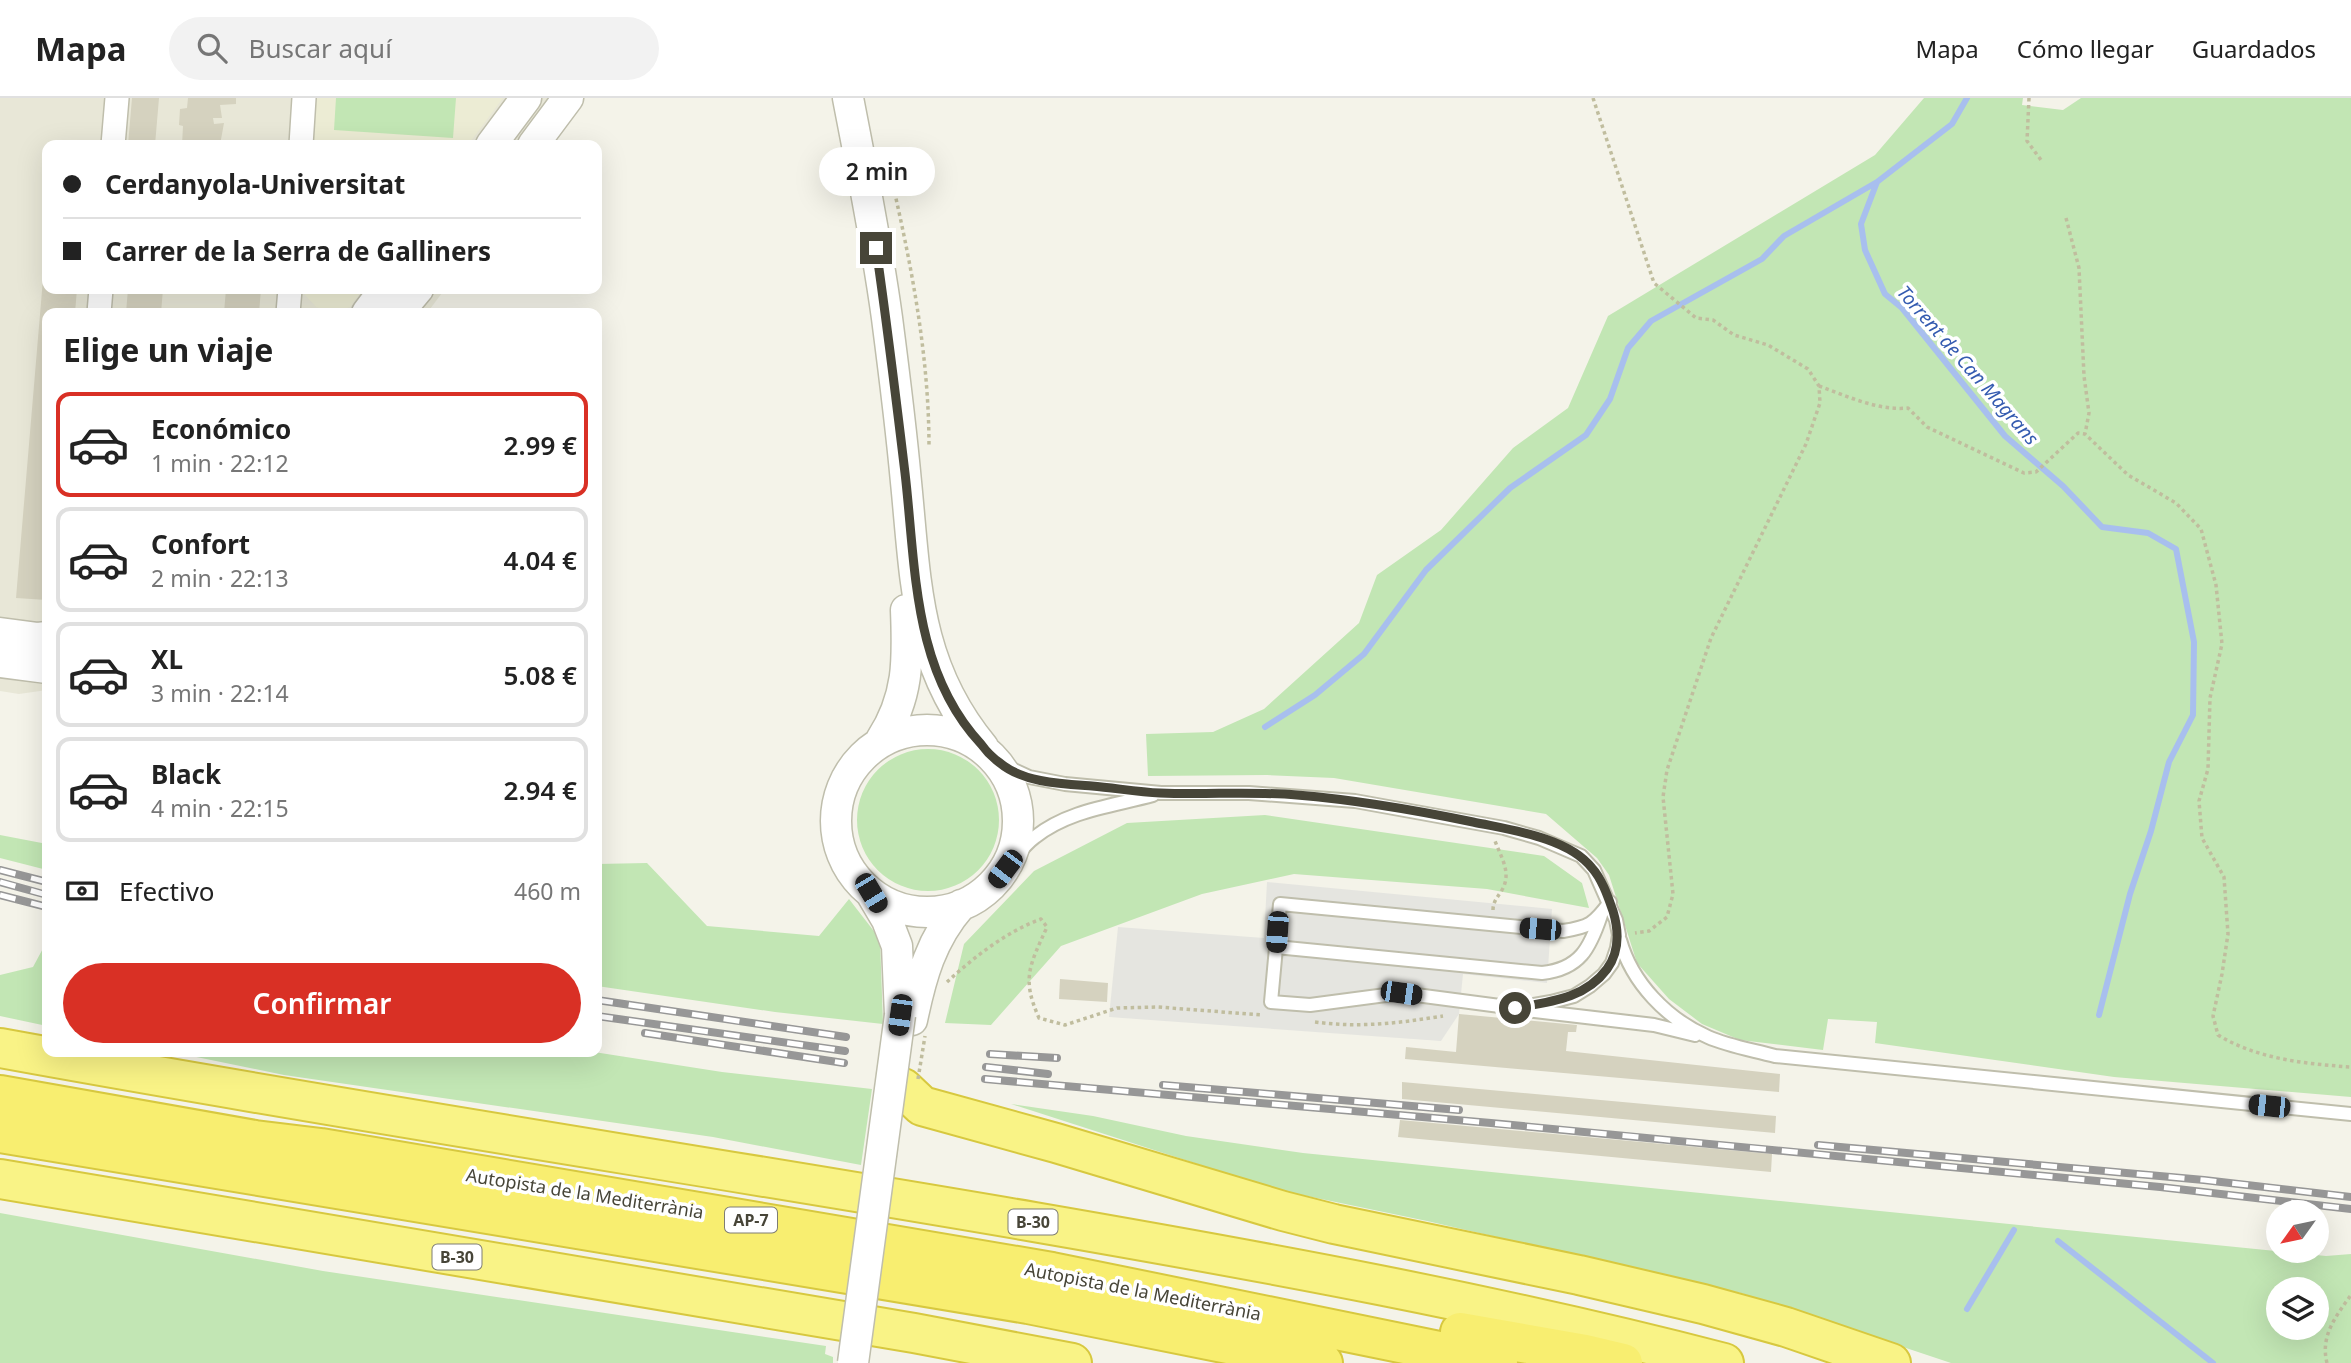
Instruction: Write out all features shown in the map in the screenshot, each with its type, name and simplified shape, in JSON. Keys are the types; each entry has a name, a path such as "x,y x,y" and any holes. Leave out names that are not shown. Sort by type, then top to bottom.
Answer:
{"highway":[{"name":"B-30","path":"0,1048 42,1055"},
{"name":"B-30","path":"51,1057 924,1203 1358,1280 1568,1323 1724,1363"},
{"path":"911,1083 922,1107 1043,1139 1283,1211 1703,1304 1786,1327 1891,1363"},
{"name":"Autopista de la Mediterrània","path":"0,1095 255,1140 321,1148 804,1229 1156,1292 1498,1363"},
{"name":"Autopista de la Mediterrània","path":"0,1133 1028,1304 1324,1363"},
{"name":"B-30","path":"0,1179 901,1331 1072,1363"},
{"path":"1358,1280 1548,1303 1696,1327 1840,1363"},
{"path":"1156,1292 1355,1312 1623,1363"},
{"path":"1189,1336 1269,1363"}],"street":[{"path":"113,140 117,98"},
{"path":"301,140 304,98"},
{"path":"495,140 526,98"},
{"path":"529,140 558,98"},
{"path":"537,140 568,98"},
{"path":"833,98 867,260 891,425 904,565 908,652 905,688 894,720 881,740 855,763 844,780 836,819 837,836 844,856 858,881 889,904 920,911 972,907"},
{"path":"848,98 886,316 906,479 916,593 922,625 953,707 992,756 1015,792 1020,821 1012,872 986,890 972,907 944,924 930,952 912,1024 853,1363"},
{"path":"380,308 400,300"},
{"path":"0,633 42,638"},
{"path":"2,661 42,667"},
{"path":"881,740 930,733 948,736 992,756"},
{"path":"868,1363 911,1083 912,1024 897,946 887,920 871,893"}],"lane":[{"path":"992,756 1029,777 1065,784 1161,793 1249,793 1354,801 1489,825 1539,838 1581,856 1594,870 1610,902 1629,966 1638,980 1672,1015 1709,1038"},
{"path":"1012,872 1032,839 1058,821 1161,793"},
{"path":"1276,947 1542,974 1558,972 1575,962 1593,939 1601,915 1610,902"},
{"path":"1601,915 1586,927 1563,931 1280,904 1271,1002 1310,1005 1401,993 1654,1025 1775,1056 2351,1114"},
{"path":"1515,1008 1574,996 1590,986 1612,963 1619,935"}],"path":[{"path":"1593,98 1654,283 1696,318 1713,320 1734,335 1768,345 1808,369 1819,386 1820,403 1806,444 1711,638 1667,770 1663,797 1674,894 1667,918 1649,931 1619,935"},
{"path":"2029,98 2027,141 2041,160"},
{"path":"2066,218 2079,268 2084,376 2090,413 2085,434"},
{"path":"1819,386 1881,407 1908,408 1927,427 2024,473 2036,472 2078,433 2085,434 2128,475 2176,503 2201,529 2216,585 2222,644 2210,698 2208,769 2199,802 2202,838 2224,877 2227,911 2228,934 2213,1016 2218,1035 2238,1048 2306,1064 2351,1068"},
{"path":"1489,825 1506,869 1507,880 1493,903 1492,925"},
{"path":"972,907 991,905 1012,872"},
{"path":"943,986 968,963 1026,925 1041,919 1047,928 1030,965 1028,994 1039,1017 1065,1025 1116,1008 1157,1007 1269,1015"},
{"path":"1310,1021 1337,1025 1385,1025 1447,1016"},
{"path":"911,1083 912,1024"},
{"path":"2327,1363 2326,1337 2351,1295"}],"shaded area":[{"path":"0,98 585,98 555,140 42,140 42,294 441,294 431,308 42,308 42,691 19,694 0,691"},
{"path":"316,98 503,98 472,140 312,140"},
{"path":"359,294 347,308 316,307 305,295"},
{"path":"1267,882 1552,909 1547,983 1463,974 1459,1014 1441,1041 1109,1017 1118,927 1264,938"}],"green space":[{"path":"336,98 456,98 453,138 334,130"},
{"path":"1924,98 2023,98 2022,105 2063,110 2081,98 2351,98 2351,1097 2114,1077 1875,1043 1877,1022 1828,1019 1823,1050 1740,1040 1702,1024 1669,999 1637,963 1609,875 1597,858 1546,814 1334,778 1267,775 1148,776 1146,734 1213,732 1264,709 1359,623 1377,575 1441,530 1513,448 1568,408 1608,316 1875,155"},
{"path":"928,749 955,754 978,770 994,793 999,820 994,847 978,870 955,886 928,891 901,886 878,870 862,847 857,820 862,793 878,770 901,754"},
{"path":"1265,815 1544,856 1582,883 1589,908 1487,889 1294,874 1202,894 1061,946 991,1025 945,1023 964,944 1034,871 1127,823"},
{"path":"0,835 42,843 42,869 0,858"},
{"path":"647,863 707,926 819,936 849,899 880,939 883,1024 775,1012 602,987 602,864"},
{"path":"42,950 42,1025 0,1016 0,975 33,967"},
{"path":"602,1053 722,1072 872,1089 861,1165 713,1137 284,1075 196,1057 602,1057"},
{"path":"1011,1104 1093,1116 1186,1136 1303,1153 2266,1250 2266,1264 2329,1264 2329,1256 2351,1254 2351,1363 1951,1363 1741,1293 1278,1190"},
{"path":"0,1213 323,1271 826,1346 825,1354 833,1357 833,1363 0,1363"}],"building":[{"path":"132,98 159,98 155,140 128,140"},
{"path":"188,98 236,98 236,104 220,105 222,118 213,118 214,124 224,123 221,140 182,140 183,126 179,125 180,109 187,108"},
{"path":"42,291 42,294 77,294 75,308 42,308 42,600 16,598"},
{"path":"128,294 163,294 161,308 126,308"},
{"path":"226,294 261,294 259,308 224,308"},
{"path":"1060,979 1108,983 1107,1002 1059,999"},
{"path":"1459,1014 1577,1025 1576,1032 1568,1032 1566,1051 1780,1074 1779,1092 1405,1059 1406,1047 1456,1052"},
{"path":"1402,1082 1776,1116 1775,1133 1402,1099"},
{"path":"1400,1120 1772,1154 1771,1172 1398,1137"}],"waterway":[{"name":"Torrent de Can Magrans","path":"1967,98 1952,124 1877,182 1861,224 1865,250 1885,294 1902,308 2005,436 2063,486 2102,527 2148,533 2176,549 2194,642 2193,715 2169,762 2151,831 2130,894 2099,1015"},
{"path":"1265,727 1315,695 1364,654 1426,570 1510,488 1586,435 1610,399 1628,348 1651,321 1762,259 1784,236 1877,182"},
{"path":"1967,1309 2014,1230"},
{"path":"2058,1241 2213,1363"}],"railway":[{"path":"0,870 42,881"},
{"path":"0,882 42,894"},
{"path":"0,895 42,906"},
{"path":"602,1001 846,1037"},
{"path":"602,1017 845,1051"},
{"path":"645,1033 844,1063"},
{"path":"990,1054 1057,1058"},
{"path":"986,1067 1048,1074"},
{"path":"985,1079 1491,1123 2160,1187 2351,1209"},
{"path":"1163,1085 1459,1110"},
{"path":"1818,1145 2204,1180 2351,1197"}],"route":[{"path":"876,248 899,416 916,593 932,657 953,707 964,725 1001,764 1029,777 1065,784 1161,793 1249,793 1354,801 1504,828 1564,847 1581,856 1594,870 1616,920 1619,935 1617,948 1612,963 1604,974 1574,996 1515,1008"}]}
